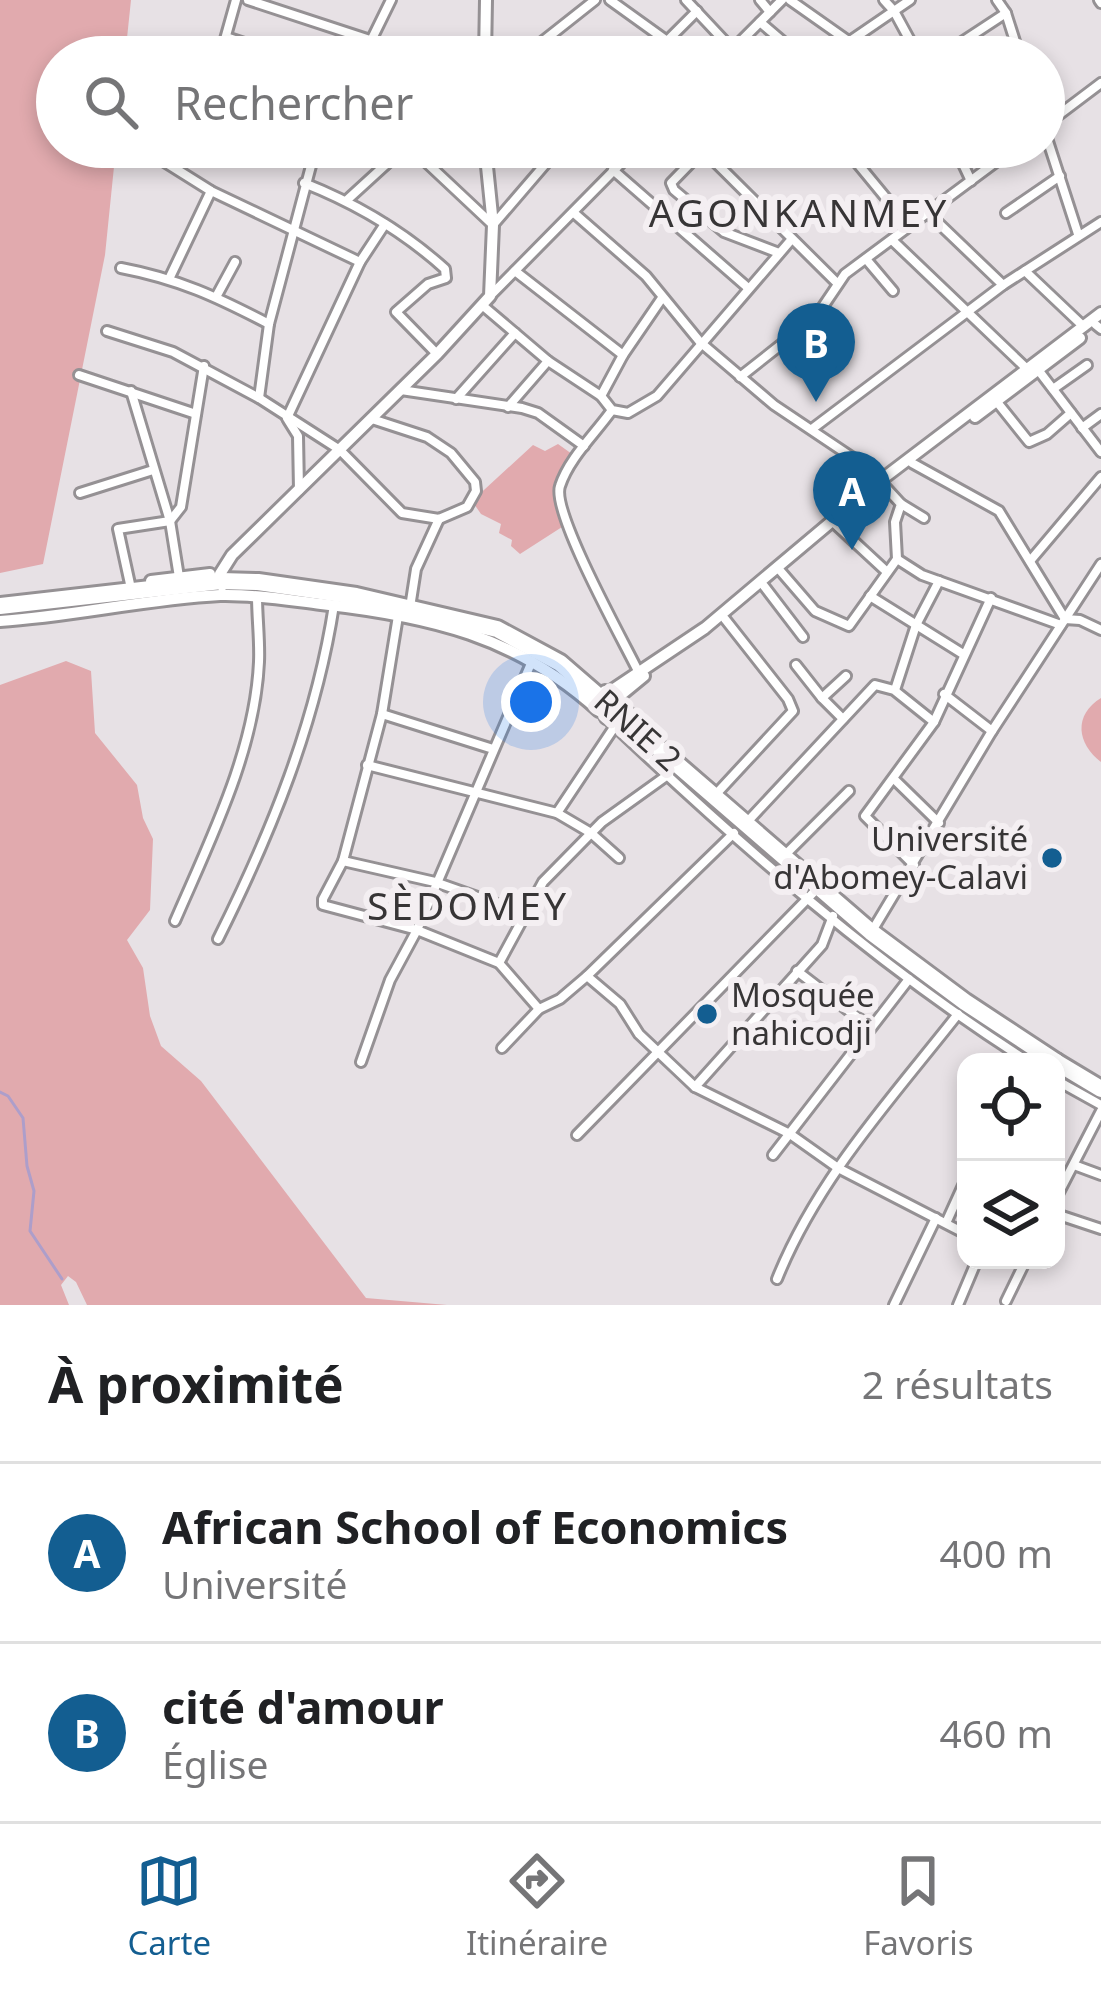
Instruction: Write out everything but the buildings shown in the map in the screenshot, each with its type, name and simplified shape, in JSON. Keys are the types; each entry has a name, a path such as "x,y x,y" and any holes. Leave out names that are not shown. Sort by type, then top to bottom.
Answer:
{"highway":[{"name":"RNIE 2","path":"0,610 221,581 356,596 496,629 560,663 811,895 1018,1053"},
{"name":"RNIE 2","path":"608,708 873,930 965,1003 1042,1053"},
{"name":"RNIE 2","path":"1065,1067 1101,1085"},
{"path":"1065,1085 1101,1105"}],"street":[{"path":"226,36 236,0"},
{"path":"248,0 360,36"},
{"path":"375,36 391,0"},
{"path":"485,36 486,0"},
{"path":"550,36 595,0"},
{"path":"610,0 660,36"},
{"path":"686,0 716,36"},
{"path":"760,0 770,12"},
{"path":"746,36 786,0 842,36"},
{"path":"884,0 907,36"},
{"path":"857,36 910,0"},
{"path":"997,0 1013,36"},
{"path":"672,36 697,11"},
{"path":"971,36 1006,13"},
{"path":"760,22 777,36"},
{"path":"1065,111 1101,83"},
{"path":"175,168 296,234 360,262"},
{"path":"260,398 269,324 296,234 309,168"},
{"path":"347,200 382,168"},
{"path":"431,168 493,225"},
{"path":"487,168 493,225 486,300 515,333 602,396 612,410"},
{"path":"493,225 539,168"},
{"path":"685,168 671,182 674,190 724,232 779,253"},
{"path":"724,168 837,283"},
{"path":"861,168 909,226"},
{"path":"964,168 970,181"},
{"path":"740,377 816,317 837,283 988,168"},
{"path":"1057,168 1078,234"},
{"path":"221,581 232,555 437,354 613,170 748,287"},
{"path":"1006,213 1060,176"},
{"path":"304,183 347,200 419,245 447,273 396,312 437,354"},
{"path":"170,278 211,190"},
{"path":"574,213 646,276 700,342 740,377 924,518"},
{"path":"929,214 1004,285"},
{"path":"812,429 1004,285 1101,222"},
{"path":"287,418 360,262 385,224"},
{"path":"892,239 1052,389 1101,452"},
{"path":"612,410 637,410 657,396 791,240"},
{"path":"866,259 893,291"},
{"path":"216,297 235,262"},
{"path":"121,268 170,278 269,324"},
{"path":"515,270 623,355"},
{"path":"557,812 608,708 639,673 705,628 883,483 1097,323 1025,271"},
{"path":"602,396 662,298"},
{"path":"106,331 204,366 260,398 340,450 402,513 439,519 467,507 476,491 475,482 440,444 372,419"},
{"path":"456,400 515,333"},
{"path":"507,408 548,361"},
{"path":"1052,389 1087,365"},
{"path":"130,584 118,529 170,521 182,507 204,366"},
{"path":"883,483 997,402 1033,370"},
{"path":"79,375 196,414"},
{"path":"401,390 538,413 584,446"},
{"path":"131,391 170,521 179,577"},
{"path":"997,402 1026,442 1047,434 1071,413"},
{"path":"612,410 558,489 560,508 639,673"},
{"path":"1082,428 1101,414"},
{"path":"287,418 298,436 299,490"},
{"path":"912,463 999,511 1063,622"},
{"path":"80,493 153,470"},
{"path":"1030,561 1101,477"},
{"path":"779,569 815,611 846,627 897,559 895,522 901,504"},
{"path":"411,601 416,569 439,519"},
{"path":"834,522 887,572"},
{"path":"897,559 939,580 1063,622 1080,620 1099,626"},
{"path":"873,930 992,731 1101,564"},
{"path":"608,708 725,619 779,569"},
{"path":"0,610 179,577 221,581 280,577 411,601 515,631 567,661 669,774 832,916 909,979 1016,1053"},
{"path":"895,690 916,625 939,580"},
{"path":"764,586 802,637"},
{"path":"0,610 69,616 179,599 257,596 455,627 533,659 608,708 718,792 873,930 1101,1085"},
{"path":"175,921 230,787 253,710 260,660 257,596"},
{"path":"871,596 963,654"},
{"path":"914,865 865,816 934,722 991,598"},
{"path":"218,939 283,797 326,657 334,605"},
{"path":"398,616 382,714 344,861 329,884 323,905 417,930 499,963 539,1009"},
{"path":"718,792 793,712 788,698 725,619"},
{"path":"361,1062 390,980 417,930 533,659"},
{"path":"796,665 843,719"},
{"path":"822,698 846,676"},
{"path":"748,820 875,685 895,690 934,722"},
{"path":"944,694 992,731"},
{"path":"382,714 493,749"},
{"path":"367,765 557,812 591,832 620,858"},
{"path":"499,963 543,882 591,832 669,774"},
{"path":"894,779 939,823"},
{"path":"787,853 849,791"},
{"path":"502,1048 539,1009 560,999 587,976 734,833"},
{"path":"344,861 435,882 523,913"},
{"path":"577,1135 811,895"},
{"path":"695,1087 822,945 832,916"},
{"path":"797,971 870,1027"},
{"path":"587,976 620,1004 658,1054 695,1087 790,1134 838,1168 957,1229"},
{"path":"773,1155 909,979"},
{"path":"777,1279 794,1238 838,1168 958,1014"},
{"path":"1065,1182 1101,1105"},
{"path":"1074,1165 1101,1175"},
{"path":"894,1305 957,1194"},
{"path":"1065,1217 1101,1229"},
{"path":"958,1305 973,1269"},
{"path":"1006,1301 1022,1269"}],"shaded area":[{"path":"0,0 131,0 127,36 36,36 36,168 114,168 105,255 43,564 0,573"},
{"path":"558,444 572,454 556,490 562,527 520,554 511,546 512,540 499,533 501,524 481,514 472,501 533,445 545,451"},
{"path":"66,661 91,671 95,733 137,785 143,818 153,839 150,910 127,940 143,968 150,1016 161,1046 201,1081 366,1298 447,1305 87,1305 68,1276 61,1285 69,1305 0,1305 0,685"},
{"path":"1101,698 1101,762 1087,747 1082,721"}],"waterway":[{"path":"0,1092 23,1118 34,1191 30,1231 62,1279"}],"place":[{"name":"cité d'amour","path":"816,402"},
{"name":"African School of Economics","path":"852,550"},
{"name":"Université d'Abomey-Calavi","path":"1052,858"},
{"name":"Mosquée nahicodji","path":"707,1014"}],"district":[{"name":"AGONKANMEY","path":"799,213"},
{"name":"SÈDOMEY","path":"468,906"}]}
